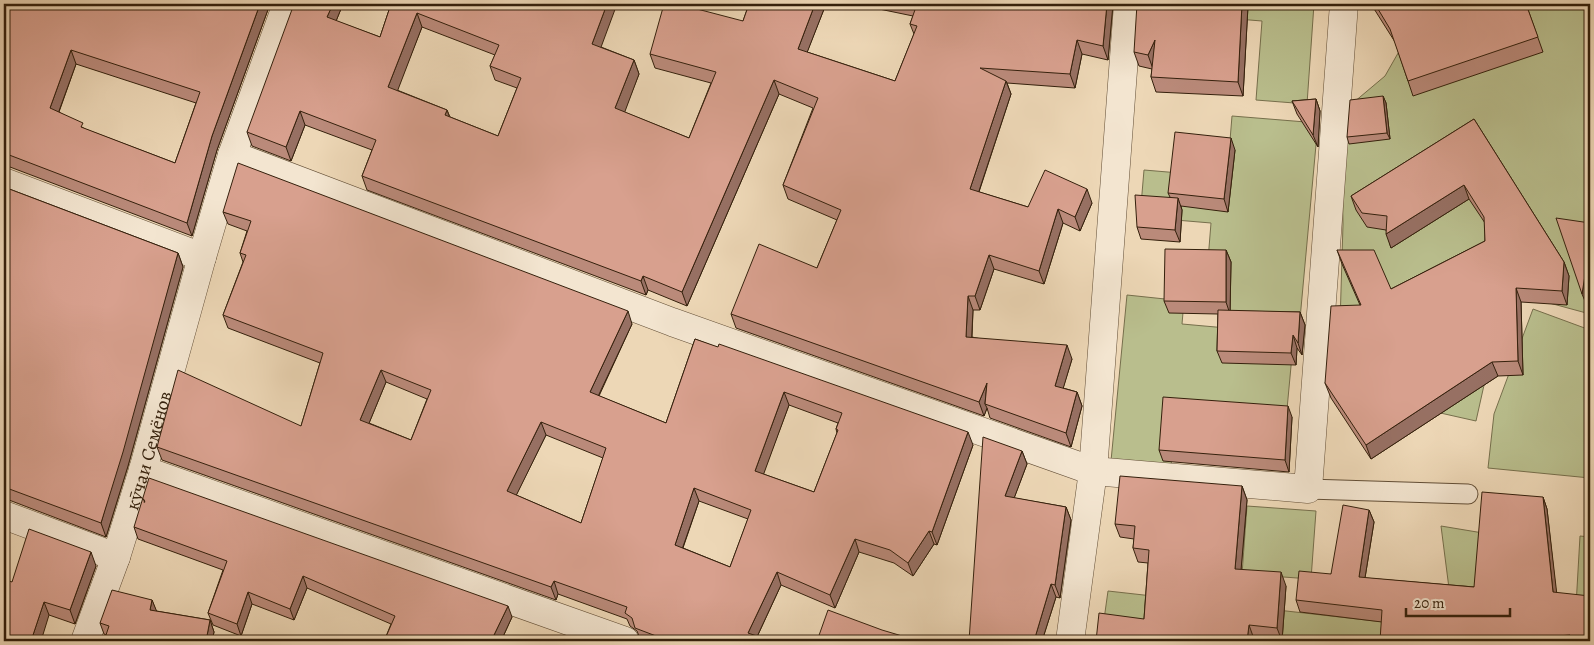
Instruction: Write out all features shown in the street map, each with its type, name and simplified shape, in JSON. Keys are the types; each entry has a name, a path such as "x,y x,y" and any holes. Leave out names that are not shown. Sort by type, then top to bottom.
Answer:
{"street":[{"name":"кӯчаи Семёнов","path":"84,641 116,556 144,470 232,155 286,4"},
{"path":"1070,641 1093,471 1128,4"},
{"path":"232,155 672,322 1093,471 1308,489 1344,4"},
{"path":"4,182 202,257"},
{"path":"144,470 625,641"},
{"path":"4,515 116,556"}],"lane":[{"path":"1308,489 1468,494"}],"green space":[{"path":"1201,4 1314,4 1307,104 1256,100 1262,21 1200,16"},
{"path":"1426,4 1590,4 1590,314 1505,291 1476,421 1338,390 1343,224 1341,113 1385,76"},
{"path":"1232,116 1318,123 1300,319 1204,310 1211,223 1140,217 1144,170 1227,177"},
{"path":"1127,295 1184,301 1182,324 1294,334 1282,463 1172,453 1171,467 1111,461"},
{"path":"1533,309 1590,330 1590,478 1488,468 1494,414"},
{"path":"1247,506 1316,511 1311,579 1242,574"},
{"path":"1441,526 1519,539 1455,635"},
{"path":"1580,536 1590,537 1590,641 1574,641"},
{"path":"1108,591 1402,624 1398,641 1101,641"}],"building":[{"path":"4,4 260,4 212,136 187,223 4,153","holes":["71,50 200,92 175,163 81,127 83,123 50,108"]},
{"path":"294,4 333,4 327,17 380,37 391,4 607,4 592,44 634,60 615,108 689,138 716,72 650,54 664,4 678,4 743,21 749,4 815,4 798,49 895,81 917,26 910,24 917,4 1107,4 1103,46 1077,40 1070,74 980,68 1006,81 970,189 1028,207 1045,170 1087,189 1075,217 1058,209 1039,271 989,255 975,296 968,296 966,337 1067,345 1055,386 1077,392 1066,433 985,404 987,383 979,402 731,314 759,244 817,268 841,210 783,185 818,98 774,80 682,292 643,276 641,281 362,176 376,140 300,111 286,147 247,132","holes":["417,13 499,45 490,66 521,78 498,136 445,115 447,110 388,87"]},
{"path":"1137,4 1242,4 1238,82 1151,77 1155,40 1148,55 1134,52"},
{"path":"1375,4 1526,4 1538,37 1408,81 1390,29"},
{"path":"1383,96 1387,133 1347,137 1350,100"},
{"path":"1316,99 1313,135 1292,101"},
{"path":"1474,119 1564,262 1562,291 1516,288 1518,361 1492,362 1366,445 1325,383 1331,306 1361,305 1337,250 1374,250 1391,289 1485,241 1484,217 1464,185 1386,234 1387,216 1362,213 1351,196"},
{"path":"1175,132 1231,138 1224,199 1168,193"},
{"path":"238,163 628,311 590,392 666,423 695,339 718,347 719,344 968,432 932,532 929,531 908,563 890,550 855,539 830,595 777,572 748,633 771,641 663,641 664,639 635,628 632,618 625,613 627,607 554,581 551,587 157,447 178,370 301,426 323,353 223,315 246,255 240,253 251,221 223,212","holes":["381,370 431,390 411,440 360,420","784,392 842,413 836,429 838,430 814,492 755,471","541,422 606,448 581,523 507,491","694,488 751,510 730,567 675,545"]},
{"path":"4,187 178,253 123,452 101,523 4,487"},
{"path":"1135,195 1178,198 1175,230 1137,227"},
{"path":"1556,218 1590,223 1590,244 1582,294"},
{"path":"1165,249 1226,250 1226,302 1164,301"},
{"path":"1218,310 1300,312 1298,343 1293,335 1291,353 1217,351"},
{"path":"1163,397 1288,406 1285,460 1159,450"},
{"path":"983,437 1022,451 1005,496 1066,507 1055,585 1051,584 1034,641 969,641"},
{"path":"1120,476 1242,486 1235,569 1281,572 1277,628 1249,625 1247,641 1096,641 1099,613 1144,619 1149,550 1133,548 1135,526 1115,524"},
{"path":"149,478 508,606 494,635 508,641 391,641 385,639 395,616 303,576 290,609 248,592 237,624 208,613 227,561 134,527"},
{"path":"1590,484 1590,523 1585,522"},
{"path":"1482,492 1543,497 1553,592 1590,596 1590,641 1570,641 1570,635 1498,641 1380,641 1382,610 1296,600 1299,571 1331,574 1343,505 1369,510 1359,577 1474,587"},
{"path":"29,529 91,552 70,610 44,602 31,641 4,641 4,579 12,582"},
{"path":"112,590 152,600 150,610 210,620 206,641 104,641 109,626 100,623"},
{"path":"828,610 882,630 919,641 817,641"}]}
